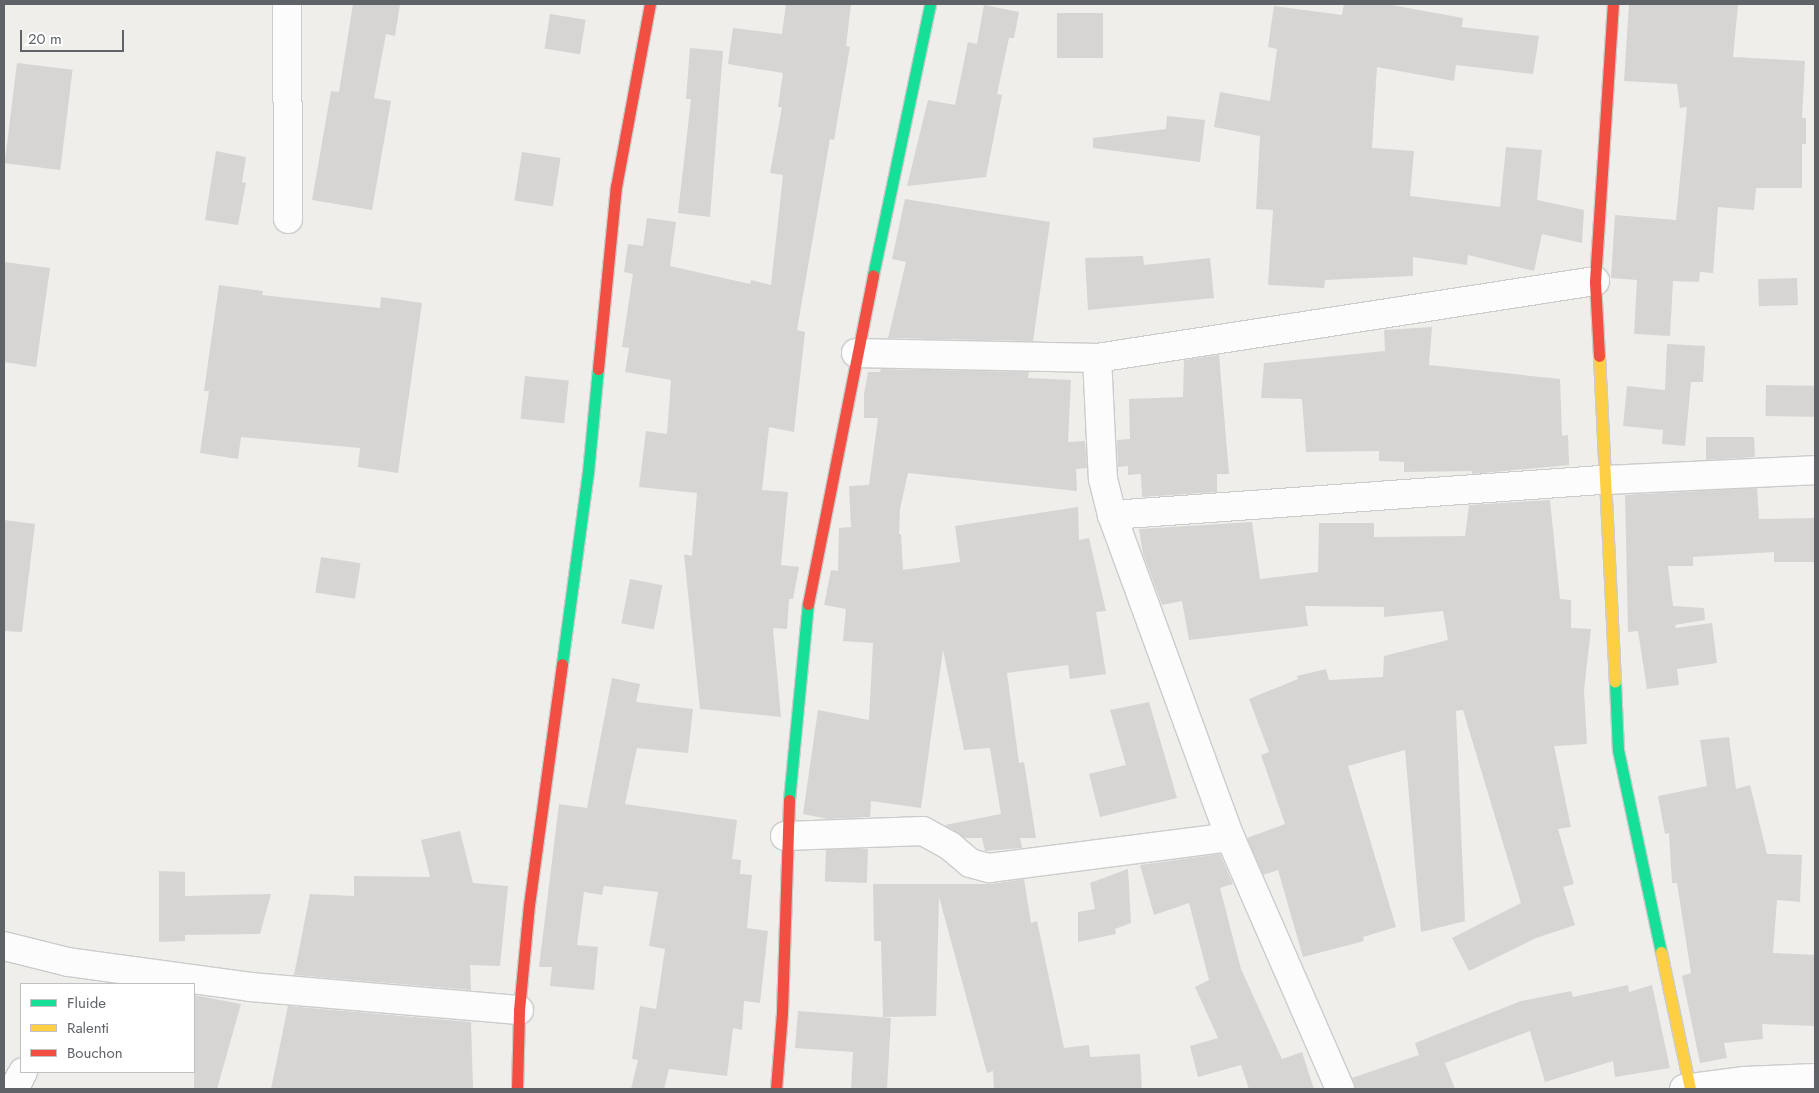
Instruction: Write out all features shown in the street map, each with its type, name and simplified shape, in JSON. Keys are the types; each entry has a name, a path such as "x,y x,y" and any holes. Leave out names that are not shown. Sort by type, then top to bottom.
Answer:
{"street":[{"path":"287,4 288,219"},
{"path":"517,1089 519,1010 546,760 588,472 616,187 650,4"},
{"path":"776,1089 782,1012 785,836 807,610 856,353 930,4"},
{"path":"1613,4 1595,282 1618,750 1688,1089 1815,1078"},
{"path":"856,353 1097,358 1595,282"},
{"path":"1097,358 1103,479 1112,515 1230,837 1340,1089"},
{"path":"1112,515 1604,480 1815,470"},
{"path":"785,836 923,831 950,846 970,863 989,868 1230,837"},
{"path":"4,946 64,973 519,1010"},
{"path":"14,1089 22,1073"}],"building":[{"path":"353,4 400,4 395,36 386,34 374,98 391,101 372,210 312,200 331,91 339,92"},
{"path":"786,4 851,4 846,46 850,47 834,140 830,139 797,330 805,332 794,432 769,427 762,490 788,492 781,565 799,567 793,599 789,599 787,629 773,628 781,717 700,709 684,554 692,556 697,493 639,487 646,431 667,434 671,380 625,372 629,348 622,347 633,274 624,272 628,244 643,246 647,218 676,222 670,266 750,284 751,280 771,285 783,175 770,173 782,107 778,107 783,73 728,64 733,28 782,34"},
{"path":"1344,4 1386,4 1463,18 1462,27 1539,36 1533,74 1456,65 1454,81 1377,67 1372,148 1414,151 1410,196 1500,207 1506,147 1542,150 1537,200 1584,210 1582,243 1542,234 1534,271 1468,255 1467,265 1413,257 1413,276 1325,280 1324,288 1268,285 1273,210 1256,209 1260,136 1214,127 1220,92 1270,101 1277,49 1268,47 1274,6 1342,15"},
{"path":"1629,4 1738,4 1733,57 1805,61 1802,118 1806,118 1806,144 1802,144 1802,188 1756,188 1754,210 1718,207 1713,273 1700,272 1699,282 1673,281 1670,336 1634,334 1637,280 1611,278 1615,215 1676,220 1687,107 1680,108 1677,84 1624,81"},
{"path":"984,5 1019,12 1014,38 1009,38 997,94 1002,95 986,177 907,186 928,100 955,105 968,42 977,44"},
{"path":"1057,13 1103,13 1103,58 1057,58"},
{"path":"550,14 586,20 580,54 545,49"},
{"path":"690,48 723,51 710,217 678,213 691,99 686,99"},
{"path":"17,63 73,70 60,170 5,163"},
{"path":"1167,116 1205,120 1200,162 1093,148 1093,138 1166,129"},
{"path":"216,151 246,157 242,182 246,183 238,225 205,220"},
{"path":"522,152 561,158 553,206 514,200"},
{"path":"905,199 1050,222 1033,341 888,338 906,262 892,259"},
{"path":"1143,256 1144,265 1210,258 1214,298 1088,310 1085,258"},
{"path":"4,262 50,268 36,367 4,362"},
{"path":"1797,278 1798,305 1759,306 1758,279"},
{"path":"219,285 263,291 262,295 380,308 381,297 422,303 398,473 358,467 360,448 241,437 238,459 200,453 209,391 204,391"},
{"path":"1432,327 1429,365 1560,379 1562,436 1568,435 1569,465 1472,474 1472,471 1404,472 1404,462 1379,461 1379,451 1306,452 1302,399 1261,398 1264,363 1385,351 1384,330"},
{"path":"1667,344 1705,346 1703,382 1691,382 1685,446 1662,444 1663,430 1623,426 1627,386 1665,390"},
{"path":"1219,355 1229,474 1217,474 1217,492 1142,497 1141,474 1128,475 1128,466 1118,467 1117,440 1130,439 1129,399 1183,397 1184,360"},
{"path":"881,369 1029,372 1028,378 1071,380 1068,442 1085,441 1087,468 1076,469 1077,491 908,473 900,509 899,534 901,534 903,570 960,562 955,526 1078,507 1079,540 1089,538 1106,611 1096,612 1106,674 1070,679 1068,665 1007,673 1019,763 1024,762 1036,838 1020,838 1022,848 985,851 982,838 965,838 945,825 1001,814 990,748 964,750 943,650 921,808 871,801 870,817 828,819 803,814 818,710 869,720 873,643 843,641 846,609 824,605 831,570 838,571 839,528 851,527 849,486 869,485 878,418 864,418 864,394 868,372 880,372"},
{"path":"525,376 569,381 564,423 521,419"},
{"path":"1766,385 1815,386 1814,417 1765,416"},
{"path":"1706,437 1754,437 1755,457 1706,460"},
{"path":"1757,488 1759,519 1815,518 1815,562 1774,562 1774,552 1693,557 1693,566 1668,566 1673,606 1704,608 1705,620 1675,625 1676,628 1712,623 1717,663 1677,669 1679,685 1647,689 1638,631 1628,632 1625,495"},
{"path":"1550,500 1560,599 1571,600 1571,628 1591,629 1584,690 1587,744 1554,746 1571,827 1558,829 1574,884 1563,887 1575,925 1536,938 1469,971 1452,938 1521,903 1463,710 1456,711 1465,921 1421,932 1405,750 1348,766 1396,927 1363,937 1364,941 1303,957 1278,870 1263,875 1247,838 1285,824 1261,755 1269,752 1249,699 1298,679 1297,676 1326,669 1329,680 1383,677 1384,656 1448,640 1443,611 1384,617 1384,607 1305,606 1308,626 1189,640 1182,601 1162,605 1143,554 1139,529 1252,522 1260,579 1318,572 1319,523 1374,523 1374,537 1465,536 1469,505"},
{"path":"4,520 35,524 22,632 4,631"},
{"path":"321,557 361,563 355,599 315,593"},
{"path":"630,579 662,585 654,629 621,623"},
{"path":"612,678 640,684 636,702 693,709 688,753 637,748 625,804 737,820 732,859 741,860 740,874 752,875 747,928 768,931 760,1003 744,1001 742,1030 733,1028 727,1076 669,1069 664,1089 631,1089 638,1060 632,1059 640,1006 656,1009 665,949 649,946 658,892 604,886 602,895 584,892 577,945 598,947 594,990 550,986 552,967 539,967 559,804 587,808"},
{"path":"1149,702 1177,798 1100,817 1089,774 1126,765 1110,710"},
{"path":"1729,737 1736,789 1750,785 1767,854 1802,855 1800,902 1777,900 1773,953 1815,955 1815,1026 1762,1024 1763,1039 1724,1043 1727,1058 1700,1063 1682,976 1691,973 1677,883 1672,883 1669,833 1665,834 1658,796 1707,786 1700,740"},
{"path":"460,831 473,883 508,886 500,966 470,965 471,990 294,975 310,894 354,896 354,876 430,877 421,840"},
{"path":"826,848 868,849 867,883 825,882"},
{"path":"1220,854 1233,884 1220,888 1241,969 1282,1059 1302,1052 1314,1089 1249,1089 1241,1065 1198,1077 1190,1046 1218,1038 1195,987 1209,980 1189,903 1154,915 1140,865"},
{"path":"1128,869 1131,923 1115,929 1116,934 1078,942 1078,912 1095,909 1090,883"},
{"path":"159,871 185,872 185,896 271,894 260,934 185,935 185,941 159,942"},
{"path":"1024,879 1031,923 1037,921 1064,1048 1089,1045 1090,1057 1140,1054 1142,1089 994,1089 993,1071 987,1073 939,897 936,1016 883,1017 881,941 874,941 873,884 991,884"},
{"path":"1628,985 1629,992 1652,985 1670,1068 1615,1077 1613,1061 1545,1082 1530,1031 1445,1063 1455,1089 1355,1089 1352,1078 1419,1055 1415,1043 1521,1001 1571,991 1573,997"},
{"path":"195,995 241,1004 217,1089 194,1089"},
{"path":"288,1006 471,1022 473,1089 271,1089"},
{"path":"798,1011 891,1018 887,1089 851,1089 853,1052 795,1048"}],"traffic: fast":[{"path":"873,275 930,4"},
{"path":"562,664 588,472 598,369"},
{"path":"789,800 808,604"},
{"path":"1615,682 1618,750 1661,952"}],"traffic: slow":[{"path":"1599,356 1615,682"},
{"path":"1661,952 1690,1089"}],"traffic: jam":[{"path":"598,369 616,187 650,4"},
{"path":"1599,356 1595,281 1613,4"},
{"path":"808,604 873,275"},
{"path":"517,1089 519,1010 529,905 562,664"},
{"path":"776,1089 782,1012 789,800"}]}
